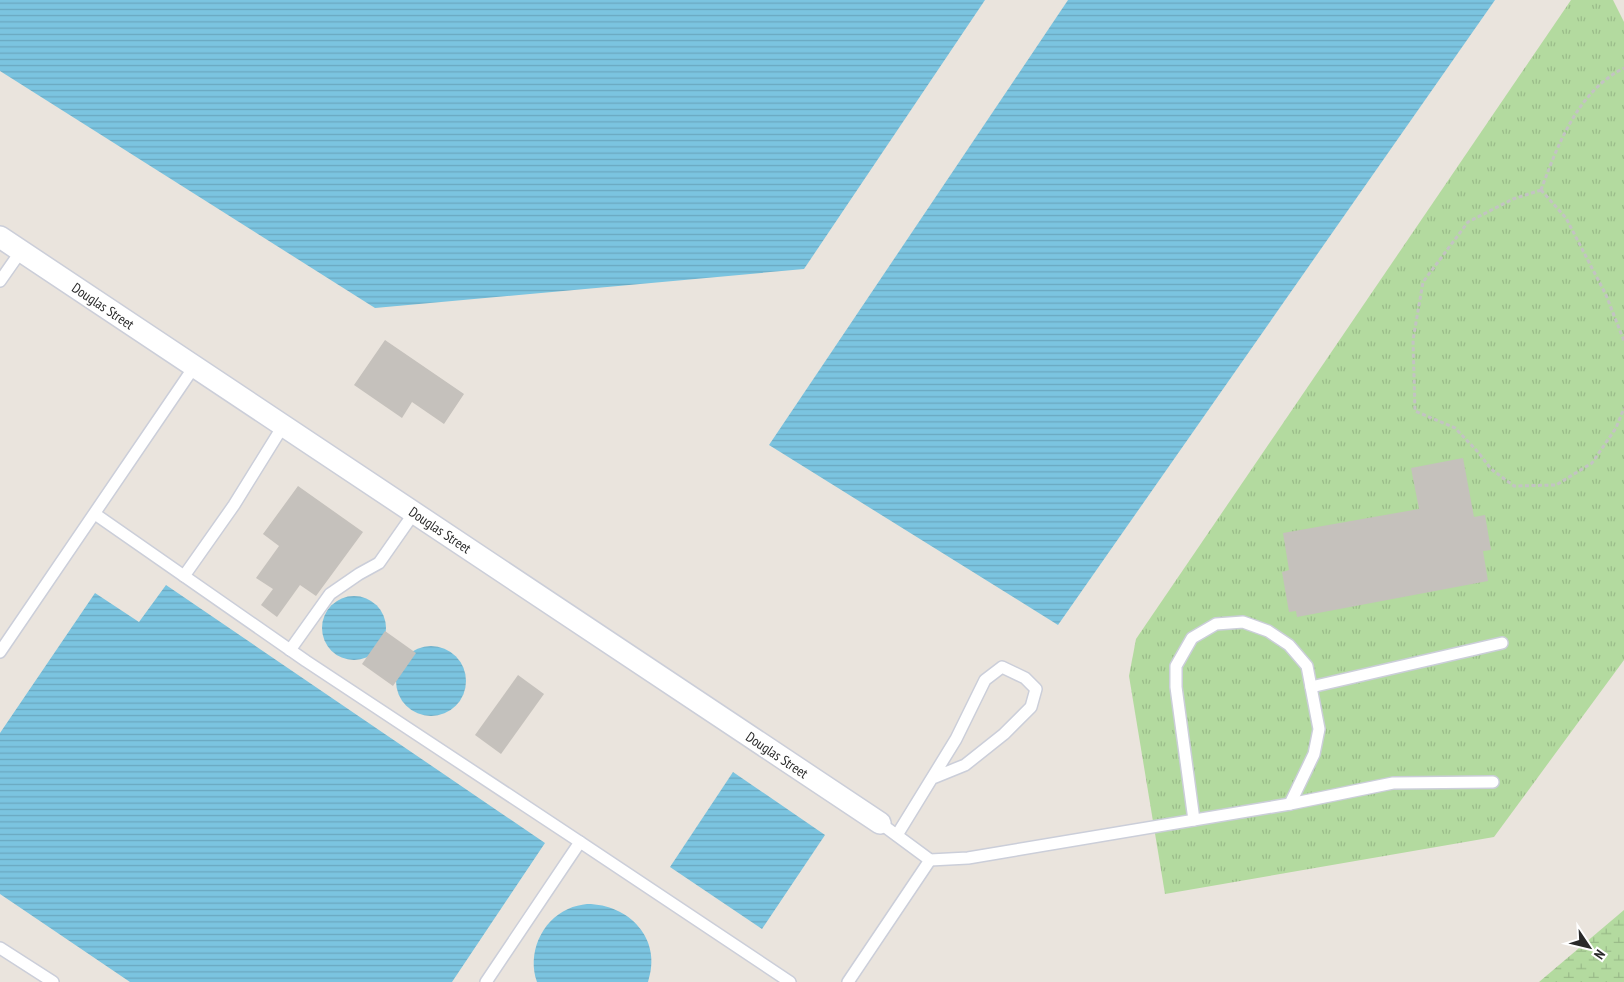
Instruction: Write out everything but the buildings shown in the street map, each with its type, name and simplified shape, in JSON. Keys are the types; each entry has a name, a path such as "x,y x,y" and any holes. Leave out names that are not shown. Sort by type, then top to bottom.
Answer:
{"street":[{"name":"Douglas Street","path":"0,237 888,829"}],"lane":[{"path":"0,281 21,251"},
{"path":"0,652 194,367"},
{"path":"184,576 234,505 282,426"},
{"path":"290,650 330,594 379,563 414,513"},
{"path":"95,514 290,650 790,982"},
{"path":"1194,820 1176,687 1176,666 1192,638 1216,624 1243,622 1268,631 1289,645 1307,666 1319,730 1314,754 1290,804"},
{"path":"1311,687 1502,643"},
{"path":"933,778 965,765 1004,734 1031,707 1036,689 1025,678 1002,667 984,680 956,739 933,778 888,829 930,860 968,858 1290,804 1393,783 1493,782"},
{"path":"486,982 580,842"},
{"path":"848,982 930,860"},
{"path":"0,948 53,982"}],"path":[{"path":"1541,190 1553,158 1578,108 1611,75 1624,68"},
{"path":"1541,190 1566,218 1606,295 1624,341"},
{"path":"1541,190 1513,199 1468,222 1423,282 1414,340 1415,411 1455,428 1491,469 1514,486 1556,486 1592,463 1616,428 1624,408"}],"green space":[{"path":"1571,0 1613,0 1624,22 1624,660 1494,837 1165,894 1129,676 1136,639"},
{"path":"1624,910 1624,982 1539,982"}],"water":[{"path":"0,0 985,0 804,269 375,308 0,71"},
{"path":"1068,0 1495,0 1058,625 769,445"},
{"path":"166,585 545,843 452,982 130,982 0,894 0,733 95,593 139,622"},
{"path":"354,596 366,598 377,605 384,616 386,628 384,640 377,651 366,658 354,660 342,658 331,651 324,640 322,628 324,616 331,605 342,598"},
{"path":"431,646 444,649 456,656 463,668 466,681 463,694 456,706 444,713 431,716 418,713 406,706 399,694 396,681 399,668 406,656 418,649"},
{"path":"733,772 825,835 762,929 670,867"},
{"path":"587,904 616,910 629,917 639,927 646,938 651,952 648,982 537,982 534,971 535,950 544,930 559,914 573,907"}]}
